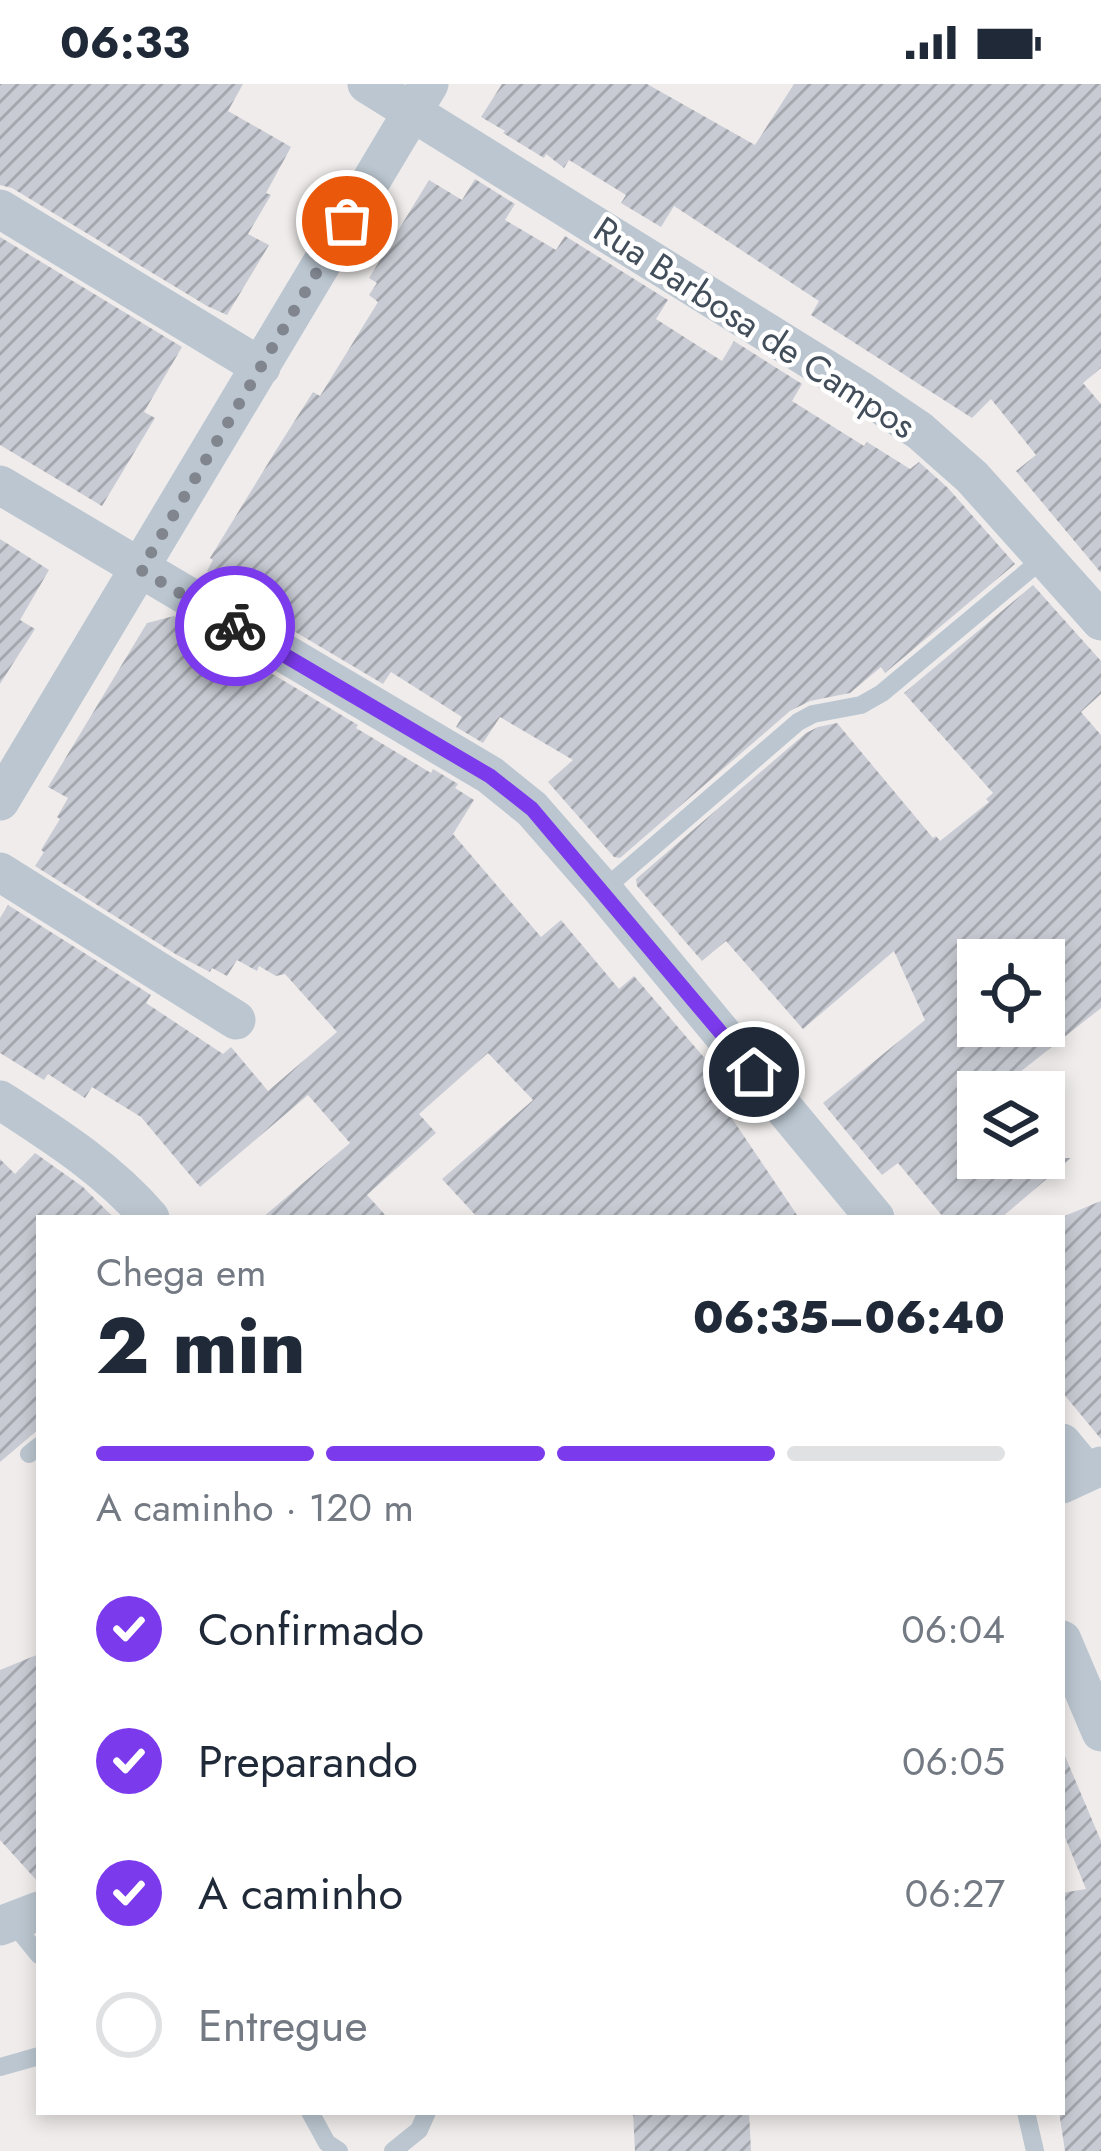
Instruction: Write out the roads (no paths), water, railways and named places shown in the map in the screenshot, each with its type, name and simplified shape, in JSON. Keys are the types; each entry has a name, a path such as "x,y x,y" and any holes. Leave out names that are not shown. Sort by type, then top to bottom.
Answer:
{"street":[{"name":"Rua Barbosa de Campos","path":"367,84 420,98 920,431 972,477 1101,621"},
{"path":"0,801 420,98"},
{"path":"0,209 261,367"},
{"path":"0,485 490,776 532,809 873,1215"},
{"path":"0,872 236,1020"},
{"path":"0,1100 100,1169 148,1215"},
{"path":"1065,1647 1101,1732"}],"lane":[{"path":"603,890 798,722 813,714 861,705 882,693 1046,556"},
{"path":"13,1917 36,1951"},
{"path":"0,2067 36,2057"},
{"path":"312,2115 327,2144 339,2151"},
{"path":"393,2151 419,2130 426,2115"},
{"path":"1027,2115 1035,2151"}]}
